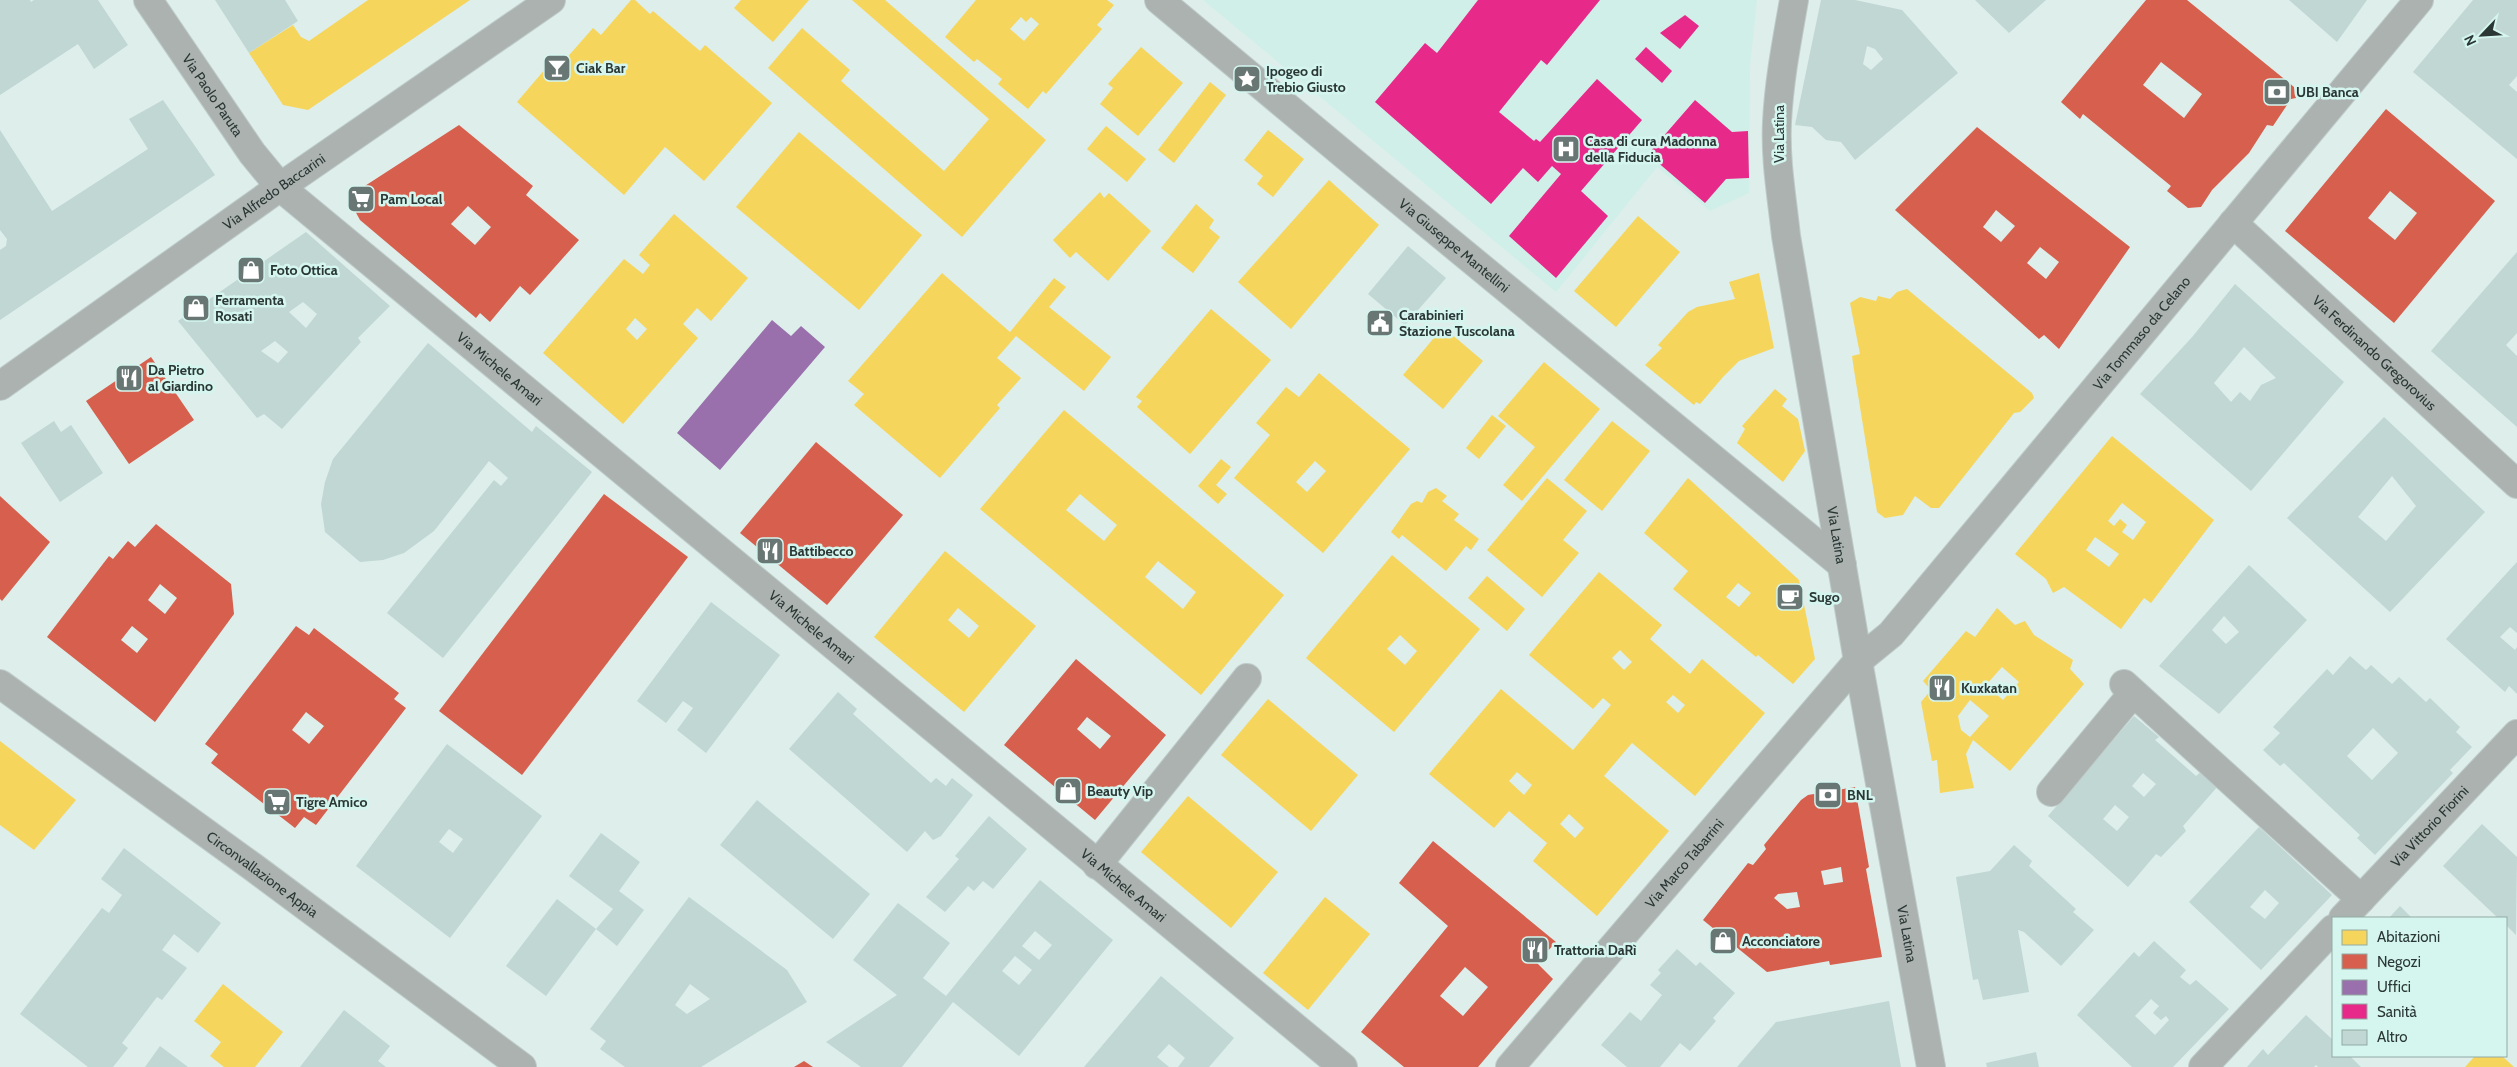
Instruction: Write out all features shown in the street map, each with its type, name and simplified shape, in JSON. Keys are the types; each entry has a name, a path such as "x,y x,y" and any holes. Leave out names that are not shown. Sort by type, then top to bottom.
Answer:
{"street":[{"name":"Via Paolo Paruta","path":"148,0 252,153 280,188"},
{"name":"Via Alfredo Baccarini","path":"0,386 280,188 551,0"},
{"name":"Via Giuseppe Mantellini","path":"1159,0 1378,184 1842,564"},
{"name":"Via Latina","path":"1794,0 1779,96 1778,166 1786,236 1858,661 1931,1067"},
{"name":"Via Tommaso da Celano","path":"1858,661 1891,634 2419,0"},
{"name":"Via Michele Amari","path":"280,188 1096,865 1343,1067"},
{"name":"Via Ferdinando Gregorovius","path":"2232,223 2517,484"},
{"name":"Via Marco Tabarrini","path":"1510,1067 1858,661"},
{"path":"1096,865 1246,678"},
{"name":"Circonvallazione Appia","path":"0,684 253,867 522,1067"},
{"path":"2051,792 2128,689 2352,909"},
{"name":"Via Vittorio Fiorini","path":"2352,909 2517,734"},
{"path":"2203,1067 2332,930"}],"shaded area":[{"name":"Casa di cura Madonna della Fiducia","path":"1203,0 1757,0 1750,66 1749,193 1710,211 1657,167 1556,292"}],"building: Abitazioni":[{"path":"368,0 470,0 308,110 283,105 249,53 293,25 301,37 309,41"},
{"path":"631,0 635,0 650,14 653,11 700,51 705,45 772,103 704,181 665,147 624,195 517,102 558,54 564,61 593,28 601,35"},
{"path":"741,0 809,0 773,42 734,8"},
{"path":"852,0 885,0 1046,140 962,237 768,68 802,28 850,70 841,81 944,171 989,119"},
{"path":"976,0 1107,0 1114,5 1097,25 1102,29 1046,94 1043,91 1028,109 998,84 1002,79 977,59 974,62 945,37","holes":["1021,17 1026,22 1031,17 1039,24 1024,41 1010,29"]},
{"path":"1141,47 1183,83 1138,136 1100,104 1113,88 1108,84"},
{"path":"1210,82 1226,95 1174,163 1158,150"},
{"path":"1106,126 1146,159 1127,182 1087,149"},
{"path":"1268,130 1304,159 1273,197 1257,184 1263,176 1244,160"},
{"path":"799,132 922,235 859,310 736,207"},
{"path":"1329,180 1379,225 1291,329 1238,282"},
{"path":"1100,192 1104,198 1109,193 1151,231 1108,281 1076,252 1070,258 1053,240"},
{"path":"1196,204 1214,220 1209,228 1220,237 1193,273 1161,248"},
{"path":"674,214 748,278 711,321 697,308 683,324 698,338 623,424 543,353 624,259 643,274 650,265 639,255","holes":["635,318 647,329 637,340 626,329"]},
{"path":"1638,216 1680,252 1616,327 1574,291"},
{"path":"942,273 1010,332 1054,278 1066,287 1049,307 1111,357 1084,391 1016,336 997,358 1021,378 997,405 1000,408 940,478 854,405 864,394 848,381"},
{"path":"1759,273 1774,348 1739,361 1700,404 1696,402 1694,405 1645,365 1662,348 1658,345 1688,312 1697,307 1735,299 1729,282"},
{"path":"1907,289 2032,393 2034,398 2020,412 2014,413 1939,508 1931,508 1915,496 1903,515 1885,518 1877,512 1852,356 1860,354 1850,303 1860,297 1876,301 1878,296 1890,299 1897,292"},
{"path":"1211,309 1271,360 1190,454 1137,407 1142,401 1136,397"},
{"path":"1443,327 1483,361 1443,409 1403,375"},
{"path":"1544,362 1600,409 1522,501 1503,485 1535,447 1498,416"},
{"path":"1319,373 1410,449 1323,553 1234,478 1270,435 1256,423 1286,387 1299,397","holes":["1315,461 1326,471 1307,492 1296,482"]},
{"path":"1775,389 1787,399 1782,406 1798,419 1805,451 1783,482 1737,443 1745,429 1742,426"},
{"path":"1064,410 1284,595 1201,695 980,509","holes":["1080,494 1117,525 1104,541 1066,510","1158,561 1196,592 1183,609 1145,577"]},
{"path":"1492,415 1506,426 1479,459 1466,448"},
{"path":"1612,421 1650,451 1602,511 1564,480"},
{"path":"2112,436 2214,520 2151,603 2144,598 2121,629 2064,587 2053,593 2046,579 2015,554","holes":["2122,503 2146,522 2133,540 2122,532 2127,525 2120,519 2114,526 2108,521","2095,537 2119,554 2109,567 2086,550"]},
{"path":"1221,459 1231,467 1216,485 1227,494 1218,504 1198,486"},
{"path":"1547,478 1587,511 1563,540 1579,553 1542,597 1487,550"},
{"path":"1688,478 1799,580 1815,659 1793,684 1758,655 1756,657 1673,589 1688,571 1644,533","holes":["1738,583 1751,593 1739,607 1726,597"]},
{"path":"1436,488 1447,496 1442,501 1459,514 1454,520 1479,539 1471,550 1466,546 1446,571 1402,535 1399,539 1391,532 1411,504 1417,501 1422,503 1428,492"},
{"path":"945,551 1036,626 964,712 874,637","holes":["958,608 979,626 969,638 948,620"]},
{"path":"1392,555 1480,629 1394,732 1306,658","holes":["1400,635 1417,651 1405,665 1387,649"]},
{"path":"1599,572 1662,625 1650,639 1690,674 1702,659 1765,713 1695,796 1632,743 1604,776 1669,831 1597,916 1533,861 1547,843 1509,811 1494,828 1429,774 1501,689 1573,750 1611,705 1603,698 1593,709 1529,655","holes":["1620,650 1632,662 1624,670 1612,658","1673,695 1685,705 1678,713 1666,702","1517,772 1532,785 1524,795 1509,781","1569,814 1584,828 1575,838 1560,824"]},
{"path":"1487,576 1525,609 1507,631 1468,598"},
{"path":"1997,608 2015,625 2025,621 2034,635 2073,660 2070,669 2084,684 2010,771 1973,740 1966,754 1974,788 1940,793 1937,760 1932,761 1921,702 1931,690 1923,681 1966,631 1975,637","holes":["2002,667 2019,682 2003,700 1986,685","1970,700 1989,716 1970,737 1961,730 1958,716"]},
{"path":"1268,699 1358,775 1311,831 1221,755"},
{"path":"0,741 76,800 34,850 0,825"},
{"path":"1188,796 1278,872 1231,928 1141,852"},
{"path":"1325,897 1370,934 1308,1010 1263,973"},
{"path":"223,984 283,1032 255,1067 224,1067 210,1056 221,1042 194,1021"},
{"path":"2474,1057 2503,1057 2514,1067 2465,1067"}],"building: Negozi":[{"path":"2146,0 2187,0 2294,87 2296,98 2291,99 2273,126 2267,125 2249,153 2212,190 2201,207 2188,208 2167,191 2171,186 2083,114 2080,119 2061,102","holes":["2161,62 2202,94 2184,118 2143,85"]},
{"path":"2386,109 2495,201 2394,323 2285,231","holes":["2390,191 2417,213 2395,240 2368,218"]},
{"path":"459,125 533,186 526,195 579,240 530,295 520,286 490,322 480,313 476,318 360,220 354,209 354,193","holes":["468,206 491,227 475,245 451,224"]},
{"path":"1977,127 2130,247 2059,349 2044,335 2039,339 1895,210","holes":["1996,210 2015,226 2001,242 1983,227","2040,247 2059,262 2046,279 2027,263"]},
{"path":"151,357 194,420 129,464 86,401"},
{"path":"816,442 903,515 827,605 740,533"},
{"path":"604,494 688,557 522,775 439,711"},
{"path":"0,496 50,542 2,601 0,599"},
{"path":"156,524 231,584 234,614 155,722 47,637 109,556 113,559 128,541 135,547","holes":["160,584 177,598 165,614 148,600","132,626 148,639 137,653 121,640"]},
{"path":"296,626 309,635 314,628 399,693 394,699 406,708 316,825 304,817 295,828 211,763 218,754 205,744","holes":["306,712 324,726 309,744 292,730"]},
{"path":"1076,659 1166,735 1095,820 1004,745","holes":["1087,717 1111,736 1100,749 1077,729"]},
{"path":"1855,787 1869,867 1866,869 1882,957 1830,965 1829,961 1767,972 1703,920 1748,863 1753,865 1766,849 1764,845 1801,800 1808,795","holes":["1841,867 1843,882 1824,885 1821,871","1797,892 1800,907 1787,909 1774,898 1778,894"]},
{"path":"1433,841 1556,942 1537,963 1553,979 1478,1067 1404,1067 1361,1032 1448,926 1399,883","holes":["1465,967 1488,987 1463,1016 1440,996"]},
{"path":"804,1061 813,1067 794,1067"}],"building: Uffici":[{"path":"772,320 791,336 801,326 825,347 720,470 677,433"}],"building: Sanità":[{"path":"1478,0 1600,0 1547,65 1541,60 1499,112 1534,141 1536,139 1540,142 1597,79 1642,120 1581,191 1608,216 1556,278 1509,236 1561,174 1552,166 1538,182 1523,168 1491,204 1375,102 1425,43 1437,53"},
{"path":"1685,15 1699,26 1680,49 1660,33"},
{"path":"1646,47 1672,71 1662,83 1635,59"},
{"path":"1695,100 1732,132 1748,131 1749,178 1726,179 1705,203 1648,154"}],"building: Altro":[{"path":"0,0 30,0 31,2 34,0 98,0 128,45 94,69 78,44 0,95"},
{"path":"215,0 285,0 298,21 249,53"},
{"path":"1821,0 1855,0 1902,10 1958,73 1855,160 1841,142 1826,140 1812,127 1795,125","holes":["1867,46 1875,49 1883,59 1871,70 1863,64"]},
{"path":"1975,0 2046,0 2009,33"},
{"path":"2289,0 2367,0 2337,42"},
{"path":"2473,0 2517,0 2517,76 2509,85 2517,92 2517,159 2413,72"},
{"path":"163,100 215,175 0,320 0,250 6,246 7,239 0,230 0,130 52,211 148,149 129,119"},
{"path":"306,232 390,306 358,338 361,342 282,429 264,414 257,418 178,321","holes":["303,302 317,314 306,328 289,312","275,341 288,352 278,363 261,351"]},
{"path":"1408,246 1446,278 1405,325 1368,294"},
{"path":"2517,252 2517,333 2506,345 2517,356 2517,427 2431,351"},
{"path":"2235,284 2344,382 2251,491 2140,394 2193,336","holes":["2244,347 2276,378 2261,385 2250,401 2240,392 2231,402 2214,383"]},
{"path":"428,343 532,432 536,426 592,472 443,658 387,613 494,480 501,486 508,478 489,461 434,531 404,553 383,560 360,562 325,532 321,504 325,482 333,459"},
{"path":"2384,417 2485,512 2390,612 2287,518","holes":["2392,476 2416,506 2386,541 2358,517"]},
{"path":"54,421 61,432 71,425 103,473 60,502 21,443"},
{"path":"2517,562 2517,633 2510,627 2500,637 2515,650 2517,647 2517,694 2509,686 2505,692 2446,639"},
{"path":"2249,565 2307,620 2219,714 2159,666","holes":["2224,616 2239,632 2226,644 2212,630"]},
{"path":"711,602 780,655 706,753 677,730 693,708 683,701 666,723 637,701"},
{"path":"2350,656 2366,670 2371,665 2392,684 2399,677 2426,702 2430,698 2460,727 2456,732 2472,747 2450,770 2453,773 2375,855 2357,838 2360,835 2284,763 2280,766 2263,750 2280,733 2273,727 2327,669 2333,675","holes":["2373,728 2398,753 2372,780 2347,756"]},
{"path":"838,692 857,709 853,714 931,783 936,778 946,786 952,778 973,795 941,836 933,840 925,831 907,852 789,749"},
{"path":"2134,716 2159,737 2155,740 2196,776 2201,772 2218,786 2183,826 2186,831 2161,857 2156,854 2128,887 2048,816","holes":["2143,773 2156,784 2144,797 2132,786","2115,805 2129,817 2117,831 2103,819"]},
{"path":"447,744 542,816 450,938 356,866","holes":["449,829 463,839 453,853 439,842"]},
{"path":"757,800 870,894 833,939 720,845"},
{"path":"989,816 1027,849 993,889 983,881 974,891 968,886 945,912 926,897 959,859 955,856"},
{"path":"2482,824 2517,857 2516,935 2507,926 2507,917 2497,917 2443,866"},
{"path":"2259,827 2332,895 2261,970 2189,902","holes":["2265,890 2279,903 2265,919 2250,907"]},
{"path":"601,833 640,862 619,891 644,910 617,946 596,929 613,909 569,876"},
{"path":"2014,845 2032,861 2029,866 2076,909 2073,912 2094,930 2061,966 2024,932 2018,930 2029,992 1983,1000 1978,979 1973,980 1956,877 1990,871"},
{"path":"124,848 221,923 198,953 174,934 162,950 187,968 162,1000 157,997 122,1043 128,1048 113,1067 88,1067 20,1014 102,908 109,913 122,895 101,879"},
{"path":"1040,880 1113,940 1019,1056 953,1002 902,1067 861,1067 826,1042 897,995 853,960 898,903 950,943 923,978 946,996","holes":["1035,931 1052,945 1039,960 1022,946","1015,956 1032,970 1019,985 1002,971"]},
{"path":"689,897 787,970 807,1002 701,1067 625,1067 600,1049 606,1041 590,1029","holes":["690,984 710,999 687,1014 675,1005"]},
{"path":"557,899 596,929 546,996 506,966"},
{"path":"2400,906 2411,917 2390,917"},
{"path":"2154,941 2186,970 2180,977 2190,985 2196,980 2229,1009 2173,1067 2132,1067 2077,1015 2134,952 2139,957","holes":["2151,999 2159,1006 2153,1013 2161,1020 2166,1016 2169,1020 2155,1035 2135,1016"]},
{"path":"1677,949 1696,966 1700,962 1735,993 1713,1018 1716,1021 1690,1051 1680,1043 1660,1067 1627,1067 1601,1045 1630,1012 1641,1021 1662,995 1650,985 1661,973 1658,970"},
{"path":"1161,976 1234,1038 1209,1067 1178,1067 1185,1058 1169,1044 1157,1057 1169,1067 1084,1067"},
{"path":"1889,1001 1901,1067 1737,1067 1776,1022"},
{"path":"344,1010 390,1046 378,1061 386,1067 300,1067"},
{"path":"2306,1015 2332,1039 2332,1057 2351,1057 2361,1067 2318,1067 2316,1065 2314,1067 2247,1067 2263,1049 2268,1055"},
{"path":"160,1046 188,1067 145,1067"},
{"path":"2036,1052 2039,1067 1987,1067 1986,1063"}],"place":[{"name":"Ciak Bar","path":"557,68"},
{"name":"Ipogeo di Trebio Giusto","path":"1247,79"},
{"name":"UBI Banca","path":"2277,92"},
{"name":"Casa di cura Madonna della Fiducia","path":"1566,149"},
{"name":"Pam Local","path":"361,199"},
{"name":"Foto Ottica","path":"251,270"},
{"name":"Ferramenta Rosati","path":"196,308"},
{"name":"Carabinieri Stazione Tuscolana","path":"1380,323"},
{"name":"Da Pietro al Giardino","path":"129,378"},
{"name":"Battibecco","path":"770,551"},
{"name":"Sugo","path":"1790,597"},
{"name":"Kuxkatan","path":"1942,688"},
{"name":"Beauty Vip","path":"1068,791"},
{"name":"BNL","path":"1828,795"},
{"name":"Tigre Amico","path":"277,802"},
{"name":"Acconciatore","path":"1723,941"},
{"name":"Trattoria DaRì","path":"1535,950"}]}
